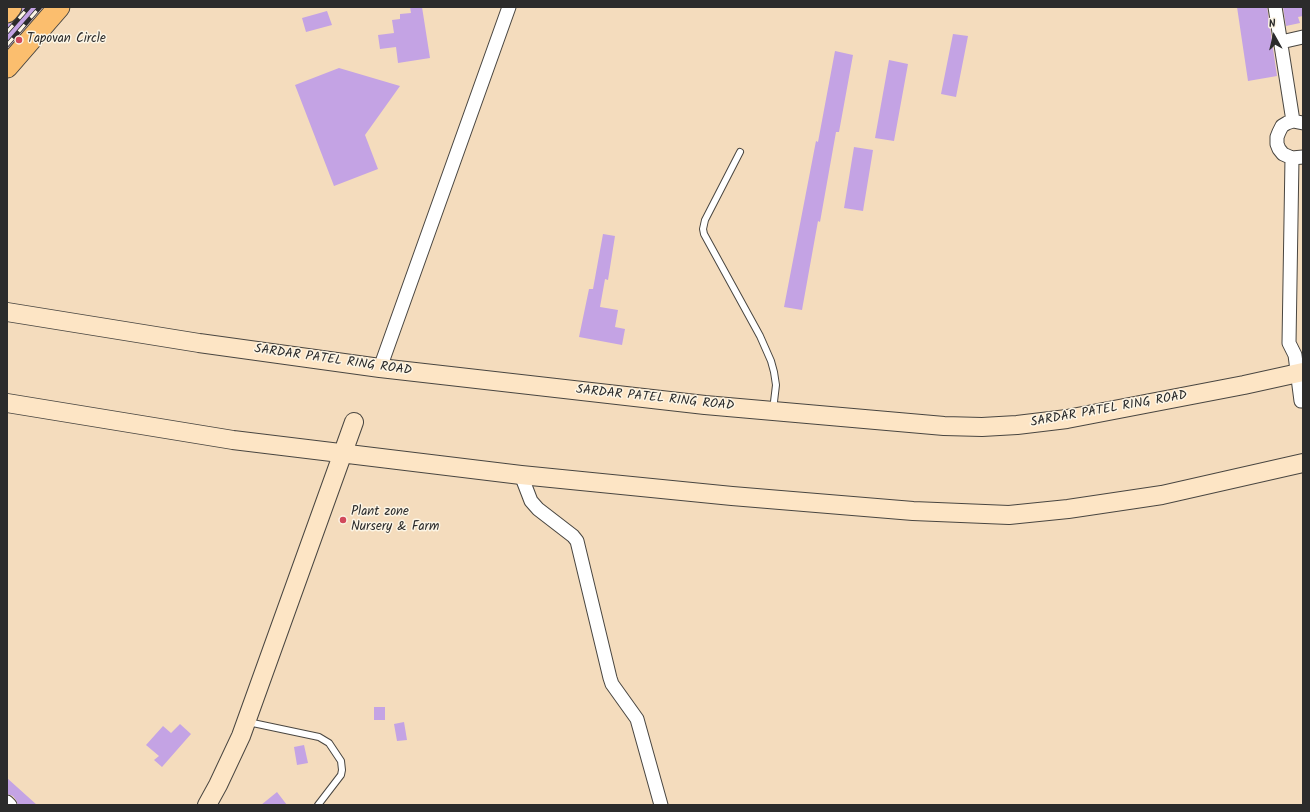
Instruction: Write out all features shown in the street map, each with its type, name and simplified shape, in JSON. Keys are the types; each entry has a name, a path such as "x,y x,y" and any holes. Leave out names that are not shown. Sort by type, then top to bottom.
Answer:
{"main road":[{"path":"7,67 59,7"}],"street":[{"path":"380,368 509,7"},
{"path":"1275,7 1298,122 1287,123 1282,126 1277,137 1277,144 1279,150 1283,154 1297,158 1289,343 1299,350 1301,401"},
{"path":"1281,42 1303,38"},
{"name":"SARDAR PATEL RING ROAD","path":"7,312 198,343 380,368 705,405 944,426 982,427 1017,425 1067,419 1300,373"},
{"path":"7,403 233,440 342,454 521,475 913,512 1009,515 1068,509 1162,495 1303,463"},
{"path":"207,805 241,736 354,422"},
{"path":"521,475 531,501 538,509 573,536 577,541 610,678 612,684 637,719 661,805"},
{"path":"7,802 10,805"}],"lane":[{"path":"740,152 705,220 703,229 704,234 760,336 771,361 776,385 773,411"},
{"path":"246,722 319,737 329,743 341,761 342,770 341,774 318,805"}],"building":[{"path":"23,7 43,7 7,49 7,24 16,20 21,14"},
{"path":"410,7 422,7 430,58 398,63 396,47 380,49 378,35 394,33 392,20 400,19 400,14 411,13"},
{"path":"1237,7 1267,7 1277,76 1248,81"},
{"path":"1283,7 1303,7 1303,16 1298,17 1300,23 1286,26"},
{"path":"327,11 332,25 306,32 302,18"},
{"path":"953,34 968,36 956,97 941,94"},
{"path":"835,51 853,55 839,132 836,132 820,222 818,221 802,310 784,307"},
{"path":"889,60 908,64 894,141 875,138"},
{"path":"339,68 400,86 365,135 378,169 334,186 295,85"},
{"path":"854,147 873,150 863,211 844,208"},
{"path":"603,234 615,236 608,280 605,279 600,307 618,310 615,327 625,329 622,345 579,337 589,289 593,289"},
{"path":"374,707 385,707 385,720 374,720"},
{"path":"404,722 407,740 397,741 394,724"},
{"path":"180,724 191,734 162,767 154,760 159,756 146,745 163,726 171,733"},
{"path":"304,745 308,763 297,765 294,747"},
{"path":"7,778 37,805 18,805 13,796 7,794"},
{"path":"277,792 287,805 261,805"}],"railway":[{"path":"7,32 29,7"},
{"path":"7,45 40,7"}],"place":[{"name":"Tapovan Circle","path":"19,40"},
{"name":"Plant zone Nursery & Farm","path":"343,520"}]}
